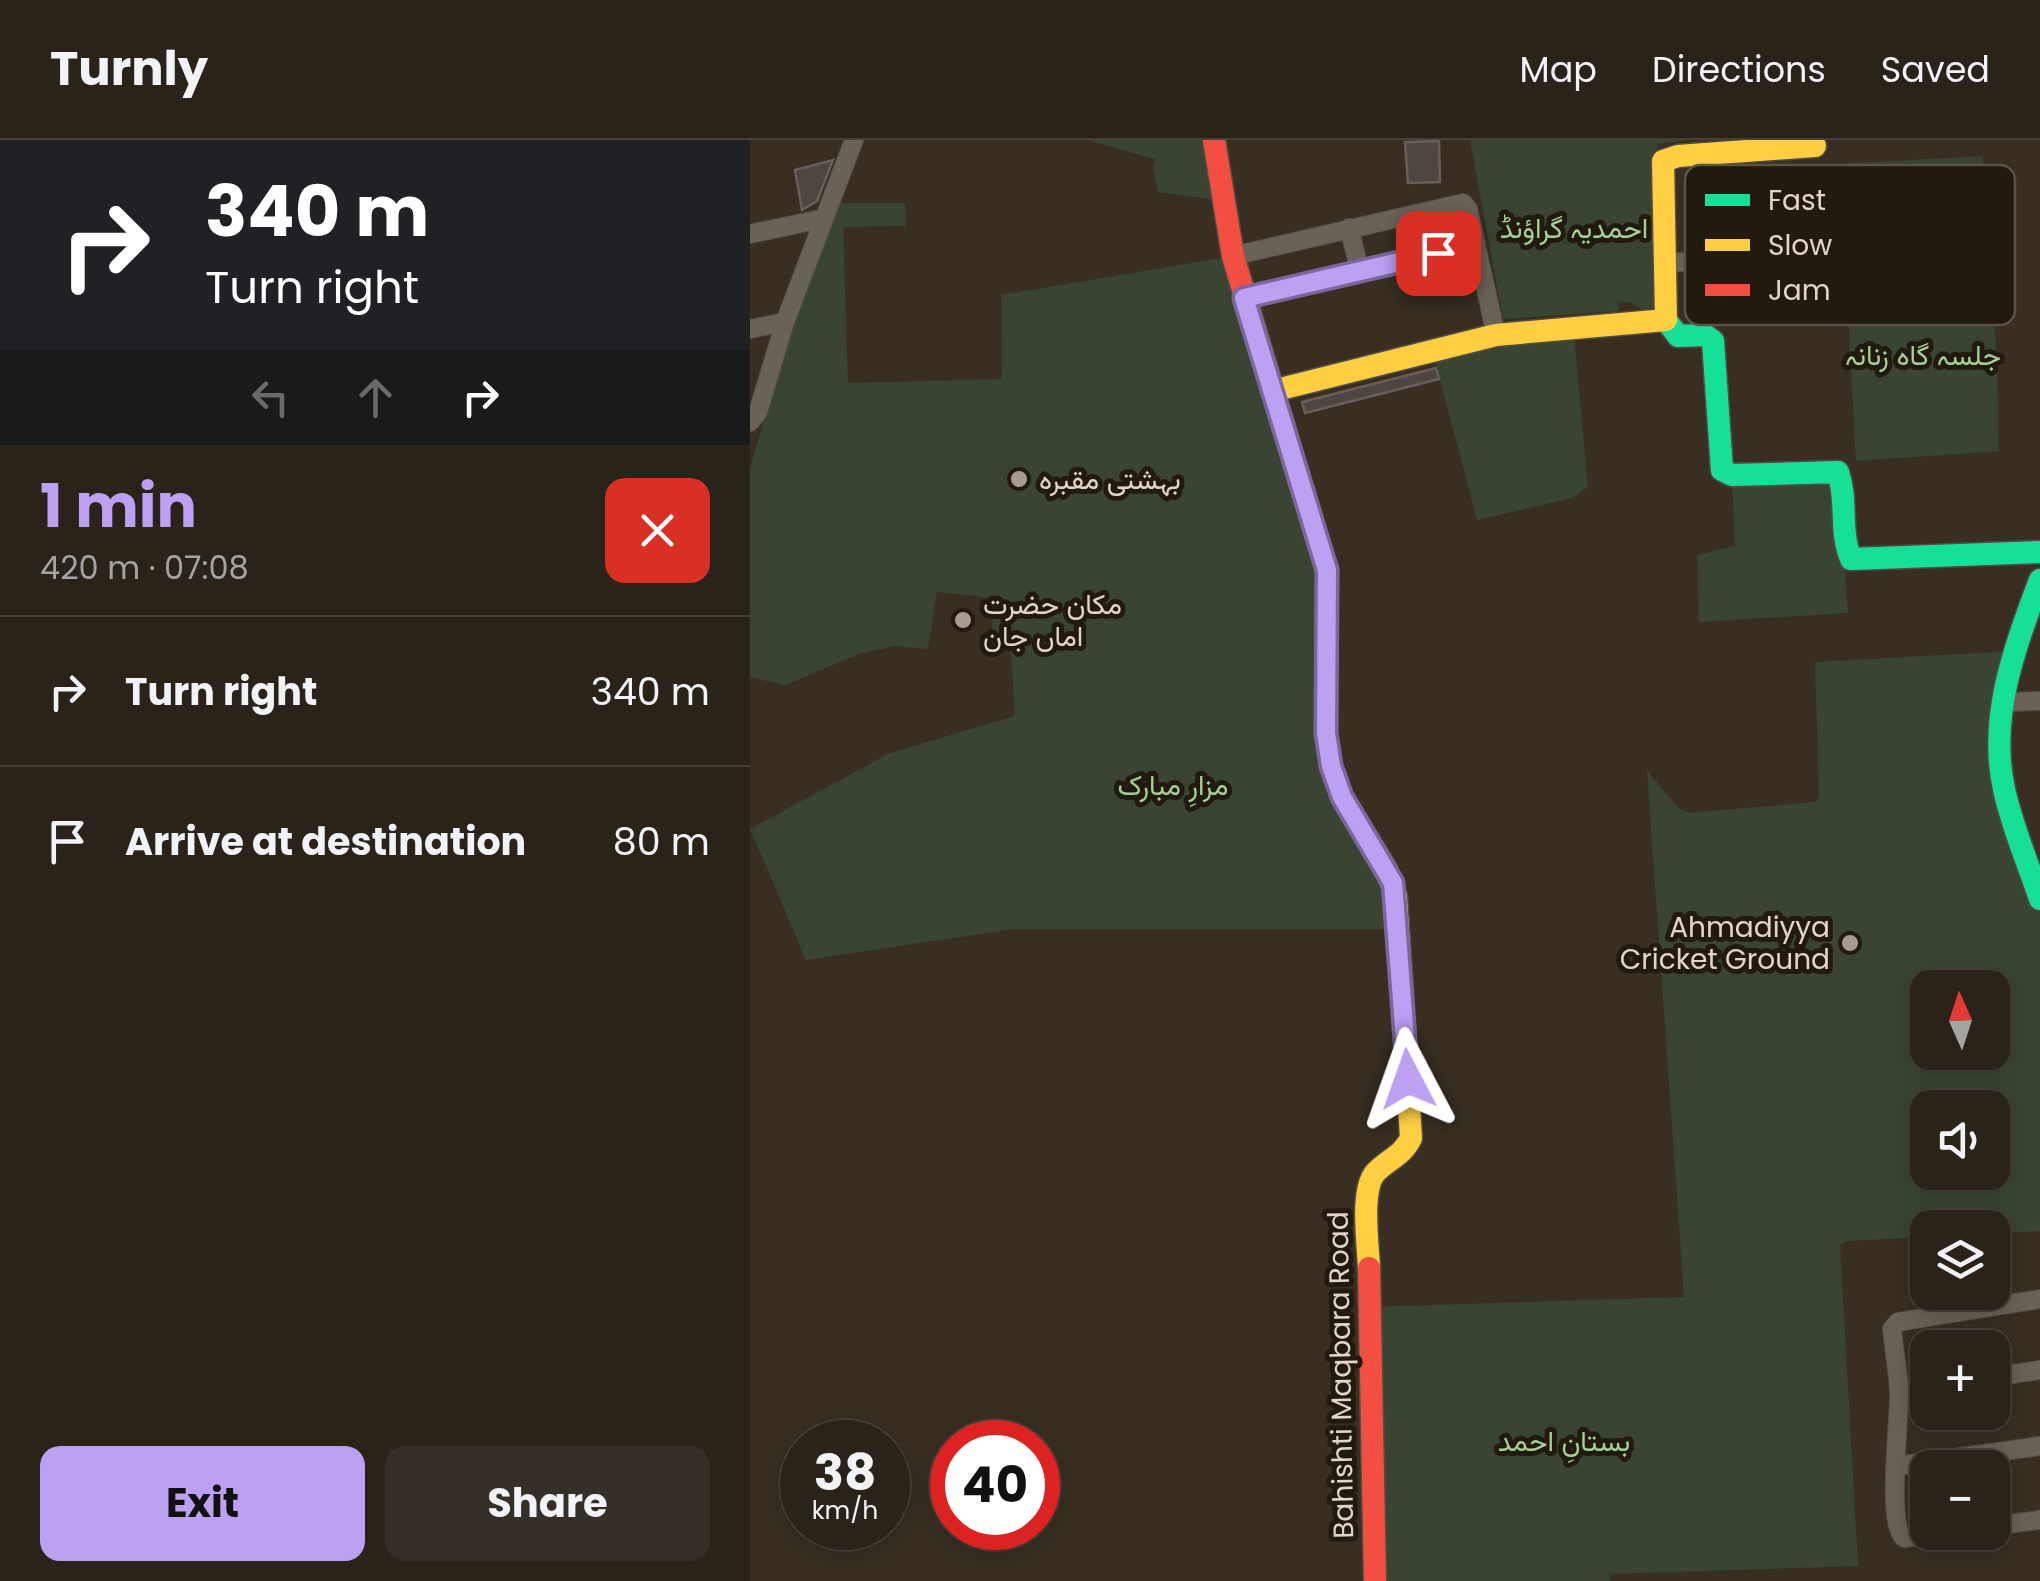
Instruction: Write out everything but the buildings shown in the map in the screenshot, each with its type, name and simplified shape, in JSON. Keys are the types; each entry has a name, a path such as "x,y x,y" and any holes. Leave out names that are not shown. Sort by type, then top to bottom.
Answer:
{"street":[{"path":"750,422 758,412 821,220 854,140"},
{"name":"Bahishti Maqbara Road","path":"1214,140 1244,298 1327,570 1326,733 1331,766 1342,797 1386,869 1396,897 1410,1138 1402,1156 1376,1169 1367,1186 1376,1581"},
{"path":"1815,146 1694,147 1662,161 1660,167 1666,320 1678,336 1705,335 1713,341 1722,470 1732,475 1838,472 1843,484 1846,549 1851,559 2040,552"},
{"path":"1233,256 1462,203 1468,209 1496,335"},
{"path":"750,234 821,220"},
{"path":"1349,228 1360,271"},
{"path":"1244,298 1476,244"},
{"path":"1666,264 1685,263"},
{"path":"1272,391 1496,335 1666,320"},
{"path":"750,330 785,322"},
{"path":"2040,580 2015,651 2004,702 2000,769 2032,846 2040,899"},
{"path":"2004,702 2040,701"},
{"path":"1910,1536 1899,1537 1893,1484 1897,1466 1898,1391 1892,1328 1898,1322 2040,1299"},
{"path":"2010,1374 2040,1370"},
{"path":"1898,1391 1910,1389"},
{"path":"1897,1466 2040,1446"},
{"path":"2010,1524 2040,1520"}],"green space":[{"path":"1087,140 1214,140 1224,201 1158,192 1155,159"},
{"name":"احمدیہ گراؤنڈ","path":"1470,140 1688,140 1657,144 1666,308 1642,309 1631,302 1620,302 1618,311 1503,319"},
{"path":"1982,156 1983,165 1840,165"},
{"name":"مزارِ مبارک","path":"841,203 905,203 906,226 843,227 848,383 1002,379 1001,295 1233,256 1327,570 1326,733 1398,929 1014,929 806,960 750,829 890,753 1015,716 1010,640 990,639 997,598 937,592 928,649 896,646 862,653 785,685 750,677 750,469 821,219"},
{"name":"جلسہ گاہ زنانہ","path":"1849,325 1994,325 1999,451 1856,461"},
{"path":"1574,336 1588,487 1572,498 1477,520 1434,357"},
{"path":"1838,472 1848,613 1699,622 1697,555 1735,546 1732,475"},
{"name":"بستانِ احمد","path":"2015,651 1999,756 2040,899 2040,1231 2010,1232 2010,1210 1910,1210 1910,1238 1846,1241 1840,1245 1858,1566 1611,1574 1610,1581 1377,1581 1370,1307 1684,1297 1647,770 1678,808 1688,813 1815,802 1819,797 1815,662"}],"traffic: fast":[{"path":"1666,320 1678,336 1705,335 1713,341 1722,470 1732,475 1838,472 1851,559 2040,552"},
{"path":"2040,580 2013,657 1999,735 2007,803 2040,899"}],"traffic: slow":[{"path":"1272,391 1496,335 1666,320 1663,161 1678,156 1815,146"},
{"path":"1313,525 1327,570 1326,733 1331,766 1342,797 1386,869 1396,897 1411,1138 1371,1180 1366,1217 1369,1268"}],"traffic: jam":[{"path":"1214,140 1233,256 1313,525"},
{"path":"1369,1268 1375,1581"}],"place":[{"name":"بہشتی مقبرہ","path":"1019,479"},
{"name":"مکان حضرت اماں جان","path":"963,620"},
{"name":"Ahmadiyya Cricket Ground","path":"1850,943"}],"route":[{"path":"1408,1079 1396,897 1386,869 1342,797 1331,766 1326,733 1327,570 1244,298 1438,253"}]}
